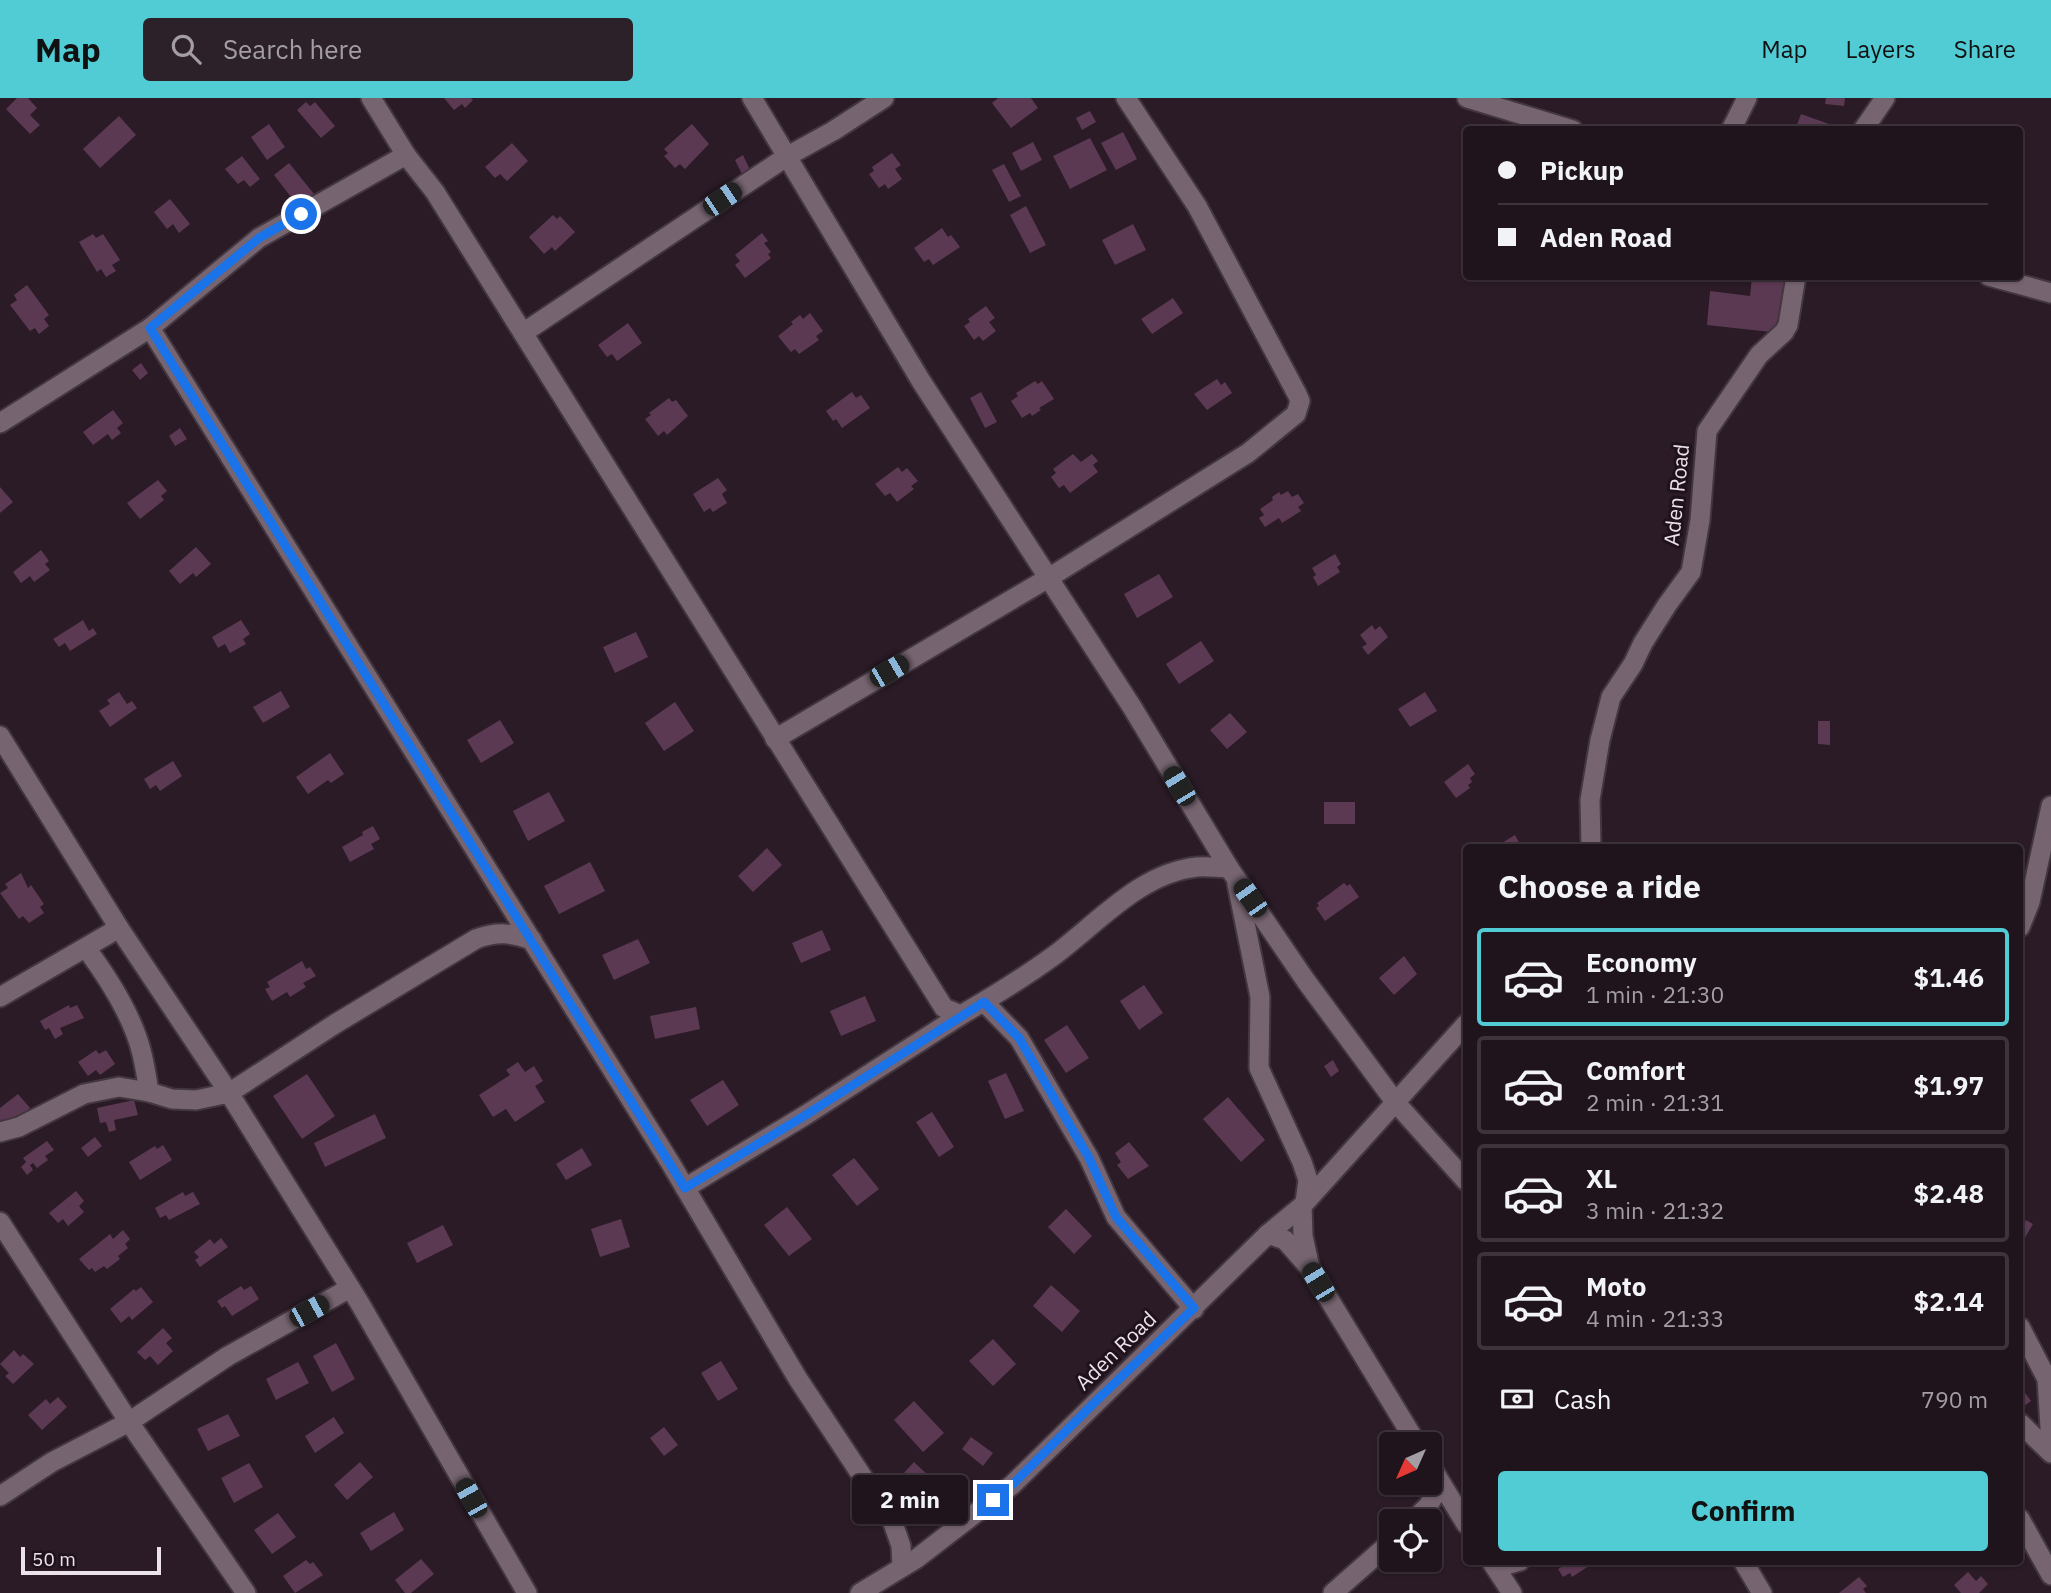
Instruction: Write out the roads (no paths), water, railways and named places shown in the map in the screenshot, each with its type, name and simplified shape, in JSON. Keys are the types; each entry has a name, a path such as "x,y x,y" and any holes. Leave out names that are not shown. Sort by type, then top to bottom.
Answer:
{"street":[{"path":"371,98 406,155 435,192 944,1008 961,1014"},
{"path":"752,98 921,381 1132,707 1233,873 1306,981 1396,1103 1463,1178"},
{"path":"523,332 786,157 884,98"},
{"path":"775,739 1049,577 1248,453 1289,422 1299,408 1297,394 1197,206 1126,98"},
{"path":"1467,98 1560,126"},
{"path":"1733,126 1747,98"},
{"path":"1866,126 1885,98"},
{"path":"0,423 150,328 259,238 406,155"},
{"name":"Aden Road","path":"1591,844 1590,800 1611,696 1690,572 1700,520 1707,431 1759,355 1784,332 1788,325 1795,280"},
{"path":"2004,280 2051,293"},
{"path":"150,328 685,1188 798,1379 893,1523 901,1546 902,1567"},
{"path":"0,736 119,929 229,1093 350,1288 527,1593"},
{"path":"2023,920 2030,902 2051,806"},
{"path":"685,1188 804,1116 1053,957 1131,895 1168,874 1197,867 1233,873"},
{"path":"1233,873 1260,997 1259,1068 1308,1180 1303,1236 1310,1268"},
{"path":"0,998 119,929"},
{"path":"0,1132 19,1127 85,1094 119,1087 172,1099 196,1100 229,1093 335,1024 476,939 493,932 532,940"},
{"path":"86,948 109,979 128,1020 142,1052 149,1092"},
{"path":"984,1002 1019,1038 1089,1158 1116,1217 1194,1308"},
{"name":"Aden Road","path":"860,1593 902,1567 1012,1485 1268,1234 1304,1204 1463,1027"},
{"path":"0,1222 129,1422 246,1593"},
{"path":"1268,1234 1285,1240 1310,1268 1410,1432"},
{"path":"0,1496 52,1462 129,1422 228,1356 350,1288"},
{"path":"2023,1333 2047,1378 2051,1444"},
{"path":"2023,1426 2051,1453"},
{"path":"1442,1486 1463,1519"},
{"path":"2023,1524 2051,1575"},
{"path":"1333,1593 1379,1553"},
{"path":"1493,1565 1512,1593"},
{"path":"1745,1565 1762,1593"}]}
